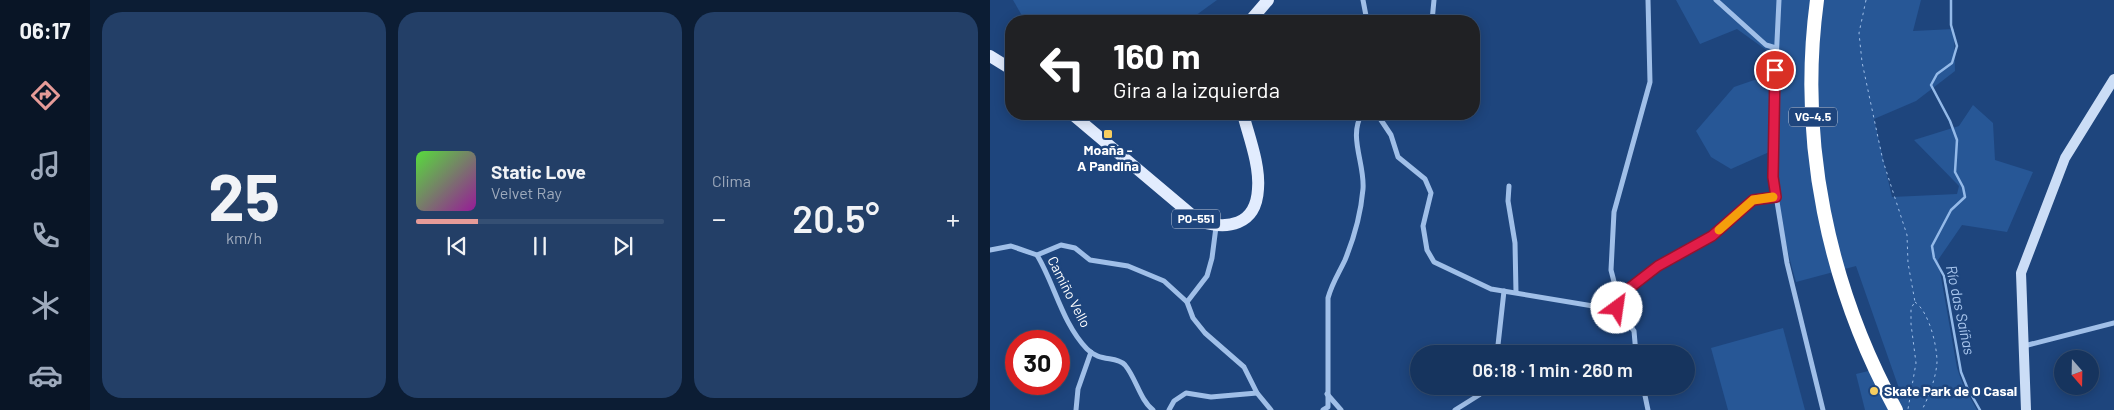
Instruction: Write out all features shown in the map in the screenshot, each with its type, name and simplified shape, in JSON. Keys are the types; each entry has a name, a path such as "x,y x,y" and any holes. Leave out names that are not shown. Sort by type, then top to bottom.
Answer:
{"highway":[{"name":"VG-4.5","path":"1817,0 1812,110 1816,156 1828,234 1852,314 1866,351 1896,410"}],"main road":[{"path":"1255,15 1268,0"},
{"path":"990,56 1005,65"},
{"name":"PO-551","path":"1079,120 1199,221 1216,227 1235,224 1247,218 1254,205 1258,190 1256,170 1244,120"}],"street":[{"path":"1364,0 1366,15"},
{"path":"1433,15 1434,0"},
{"path":"1635,345 1634,331 1617,308 1618,297 1611,270 1614,212 1650,82 1648,0"},
{"path":"1716,0 1766,45 1776,48"},
{"path":"1779,0 1773,150 1776,197 1787,263 1823,410"},
{"path":"2026,410 2021,273 2065,158 2114,79"},
{"path":"1323,410 1328,407 1328,298 1332,282 1345,260 1356,226 1363,188 1356,127 1359,120"},
{"path":"1381,120 1391,135 1398,157 1425,179 1431,193 1423,226 1427,250 1434,262 1491,289 1604,308 1617,308"},
{"path":"1509,186 1508,201 1515,243 1516,292"},
{"path":"1618,297 1658,266 1712,236 1753,200 1776,197"},
{"path":"1187,302 1207,276 1216,227"},
{"path":"1037,255 1061,245 1075,248 1090,260 1128,266 1164,281 1187,302 1193,318 1205,333 1244,367 1257,393 1271,410"},
{"name":"Camiño Vello","path":"990,250 1011,246 1037,255 1048,273 1061,309 1091,352"},
{"path":"1498,345 1504,290"},
{"path":"2023,346 2114,323"},
{"path":"1076,410 1078,389 1091,352 1096,357 1122,362 1131,372 1153,410"},
{"path":"1169,410 1174,401 1186,393 1211,397 1257,393"},
{"path":"1327,394 1341,410"},
{"path":"1455,410 1478,395"},
{"path":"1644,395 1648,410"}],"path":[{"path":"1866,0 1859,33 1862,62 1883,161 1907,235 1908,262 1915,302 1911,308 1911,324 1916,363 1908,410"},
{"path":"1915,302 1921,306 1925,316 1937,362 1930,390 1922,410"}],"shaded area":[{"path":"1013,0 1217,0 1196,15 1022,15"},
{"path":"1676,0 1921,0 1913,31 1954,29 1955,71 1916,101 1874,119 1892,197 1957,194 1959,186 1914,140 1959,126 1973,105 1993,123 1995,160 2033,172 2007,232 1962,225 1938,260 1957,368 1963,385 1977,410 1865,410 1856,374 1881,368 1891,407 1902,397 1856,266 1796,282 1781,216 1776,149 1731,169 1711,157 1696,131 1734,87 1766,76 1769,52 1737,29 1700,44"},
{"path":"1783,328 1805,410 1728,410 1711,348"}],"waterway":[{"name":"Río das Saíñas","path":"1951,0 1951,25 1957,46 1952,63 1937,74 1931,85 1950,121 1957,140 1955,172 1963,187 1965,197 1951,210 1932,246 1934,258 1944,276 1961,372 1980,410"}],"slow traffic":[{"path":"1719,230 1753,200 1773,197"}],"place":[{"name":"Moaña - A Pandiña","path":"1108,134"},
{"name":"Skate Park de O Casal","path":"1874,391"}],"route":[{"path":"1617,308 1618,297 1658,266 1712,236 1753,200 1776,197 1773,177 1775,70"}]}
